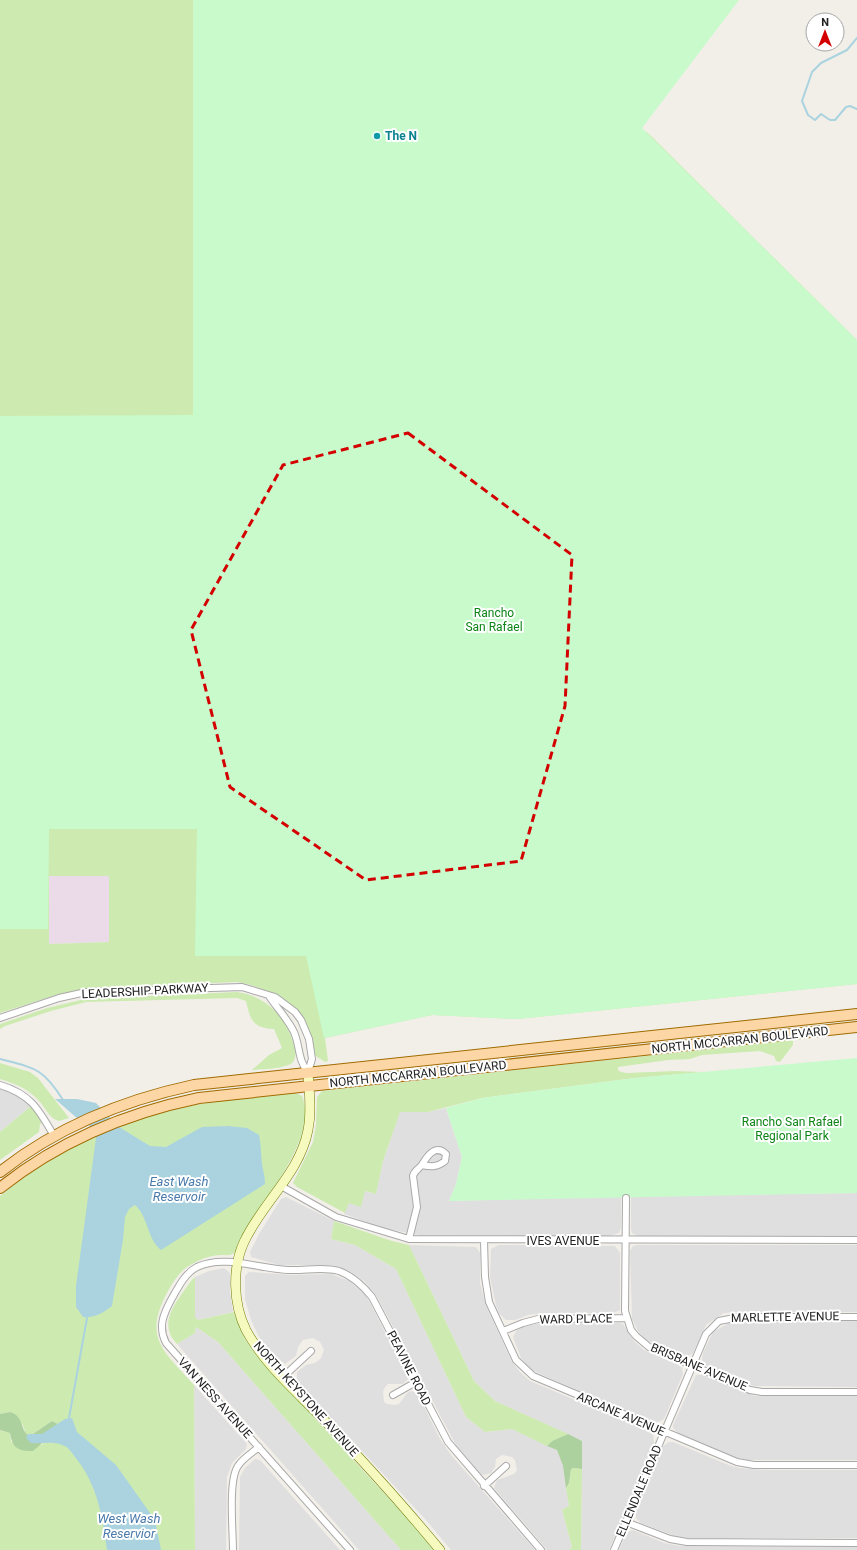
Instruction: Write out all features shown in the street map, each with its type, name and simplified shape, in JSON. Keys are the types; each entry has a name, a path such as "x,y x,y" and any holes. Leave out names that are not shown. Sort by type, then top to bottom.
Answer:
{"main road":[{"name":"NORTH MCCARRAN BOULEVARD","path":"0,1172 29,1150 75,1125 117,1107 167,1091 223,1081 857,1014"},
{"name":"NORTH MCCARRAN BOULEVARD","path":"0,1188 43,1157 60,1147 104,1126 156,1107 220,1095 857,1027"},
{"path":"686,1032 688,1045"},
{"path":"60,1147 61,1140 75,1125"},
{"path":"43,1157 54,1142 54,1136"}],"street":[{"name":"LEADERSHIP PARKWAY","path":"0,1018 59,998 99,991 230,986 251,989 275,997 289,1006 301,1020 309,1039 312,1060 308,1072"},
{"path":"269,996 290,1025 298,1043 301,1061 308,1072"},
{"name":"NORTH KEYSTONE AVENUE","path":"308,1072 310,1119 306,1139 296,1163 247,1235 237,1264 236,1295 244,1325 257,1348 354,1453 440,1550"},
{"path":"0,1085 15,1090 29,1099 36,1106 54,1136"},
{"path":"409,1239 417,1207 413,1176 415,1170 422,1165"},
{"name":"IVES AVENUE","path":"281,1186 336,1217 409,1239 626,1241 857,1240"},
{"name":"BRISBANE AVENUE","path":"626,1198 626,1318 631,1330 642,1342 692,1366 756,1391 857,1392"},
{"name":"ARCANE AVENUE","path":"484,1240 487,1293 516,1360 533,1376 729,1460 745,1464 857,1465"},
{"name":"VAN NESS AVENUE","path":"237,1264 209,1264 190,1271 167,1308 162,1322 161,1331 170,1349 350,1550"},
{"name":"PEAVINE ROAD","path":"237,1264 287,1270 332,1269 358,1282 372,1297 448,1442 484,1486 541,1550"},
{"name":"MARLETTE AVENUE","path":"692,1366 709,1329 724,1318 857,1317"},
{"name":"WARD PLACE","path":"503,1331 538,1319 626,1318"},
{"path":"283,1377 311,1351"},
{"name":"ELLENDALE ROAD","path":"614,1550 692,1366"},
{"path":"393,1395 416,1382"},
{"path":"232,1550 233,1485 235,1472 243,1461 259,1447"},
{"path":"484,1486 506,1466"},
{"path":"626,1522 670,1539 687,1542 857,1543"}],"highlighted area":[{"path":"408,433 572,555 565,706 521,861 366,880 230,787 191,630 283,465"}],"shaded area":[{"path":"49,875 109,876 109,942 49,944"},
{"path":"0,1089 20,1097 31,1106 0,1132"},
{"path":"446,1108 462,1157 456,1184 449,1201 621,1196 621,1227 619,1233 609,1236 419,1235 387,1229 344,1214 349,1203 365,1191 376,1194 383,1161 400,1111 428,1112"},
{"path":"857,1193 857,1236 638,1236 632,1233 631,1229 631,1196"},
{"path":"286,1197 334,1221 331,1239 355,1245 396,1269 466,1417 485,1432 512,1429 557,1450 563,1466 569,1506 562,1510 572,1547 569,1550 547,1550 494,1488 497,1480 514,1474 517,1470 515,1460 512,1457 502,1455 496,1459 495,1467 491,1473 484,1475 481,1474 457,1447 376,1295 364,1281 349,1271 333,1265 279,1265 251,1257 250,1252 259,1234 281,1199"},
{"path":"409,1245 476,1247 480,1253 480,1283 486,1306 512,1362 521,1373 530,1381 644,1429 653,1435 654,1443 609,1550 581,1550 582,1441 495,1401 474,1381"},
{"path":"499,1245 615,1246 620,1253 620,1310 613,1313 543,1313 528,1315 515,1320 506,1320 499,1313 496,1305 490,1277 491,1249"},
{"path":"857,1245 857,1312 724,1313 706,1325 693,1353 687,1357 683,1356 646,1340 638,1331 632,1319 630,1251 633,1246"},
{"path":"224,1268 230,1273 230,1292 233,1312 198,1320 195,1317 195,1277 209,1271"},
{"path":"249,1272 290,1275 331,1274 349,1281 364,1293 408,1379 403,1384 388,1384 383,1392 384,1402 395,1405 399,1404 408,1392 412,1391 418,1394 440,1439 451,1455 535,1550 451,1550 426,1520 297,1381 297,1372 306,1365 315,1363 321,1358 324,1350 320,1342 313,1338 303,1340 298,1347 296,1356 285,1364 275,1356 259,1337 251,1320 245,1299 245,1276"},
{"path":"857,1321 857,1387 754,1386 707,1366 702,1360 703,1353 713,1332 729,1323"},
{"path":"546,1323 623,1324 634,1341 644,1350 682,1368 683,1374 664,1419 658,1422 651,1422 531,1370 521,1358 513,1337 517,1330 527,1325"},
{"path":"196,1327 218,1342 401,1550 359,1550 177,1344 195,1333"},
{"path":"696,1375 703,1375 755,1396 857,1396 857,1460 747,1460 730,1456 679,1434 673,1428 673,1425"},
{"path":"194,1385 247,1444 246,1449 232,1463 227,1477 226,1550 195,1550"},
{"path":"669,1442 673,1442 731,1466 740,1468 765,1470 857,1470 857,1538 688,1538 675,1536 641,1523 636,1518 636,1510 662,1447"},
{"path":"255,1459 260,1460 340,1550 239,1550 240,1477 245,1468"},
{"path":"633,1530 664,1543 680,1546 857,1547 857,1550 619,1550 627,1532"}],"green space":[{"name":"Rancho San Rafael","path":"0,0 193,0 193,407 647,132 857,340 857,984 518,1019 432,1015 325,1038 328,1061 325,1062 313,1054 306,1026 285,1002 258,987 237,982 90,988 59,994 0,1013","holes":["49,876 109,876 109,942 49,944"]},
{"name":"Rancho San Rafael","path":"193,0 739,0 642,128 857,340 857,984 518,1019 432,1015 324,1038 306,956 195,956 197,829 49,829 48,929 0,929 0,416 193,415"},
{"path":"237,992 247,994 265,1002 279,1015 285,1023 295,1047 296,1055 293,1062 280,1067 252,1070 269,1055 282,1048 274,1029 257,1025 251,1018 246,1001 237,998 86,1002 51,1011 0,1029 0,1024 47,1008 85,999"},
{"path":"793,1040 793,1045 780,1062 776,1061 774,1056 760,1051 702,1055 690,1059 668,1060 618,1067 618,1070 627,1073 674,1071 704,1072 635,1078 482,1098 428,1112 400,1112 383,1161 376,1194 365,1191 361,1207 349,1203 345,1213 297,1187 293,1183 313,1142 316,1125 317,1097 322,1091"},
{"name":"Rancho San Rafael Regional Park","path":"857,1058 857,1193 449,1201 456,1184 462,1157 446,1108 482,1098 635,1078"},
{"path":"0,1063 30,1072 38,1078 69,1118 59,1121 56,1120 50,1116 36,1097 27,1090 0,1079"},
{"path":"296,1093 302,1096 305,1111 303,1128 298,1145 279,1180 250,1224 239,1247 231,1255 204,1258 189,1265 176,1278 160,1307 157,1321 157,1332 160,1343 174,1363 194,1385 195,1550 0,1550 0,1430 10,1433 11,1442 41,1445 62,1426 52,1421 30,1436 26,1435 23,1425 10,1412 0,1414 0,1196 22,1179 68,1150 117,1128 169,1111 208,1103"},
{"path":"31,1106 42,1123 40,1124 39,1132 0,1160 0,1132"},
{"path":"334,1221 392,1241 409,1245 474,1381 495,1401 568,1434 552,1441 547,1446 512,1429 485,1432 466,1417 396,1269 355,1245 331,1239"},
{"path":"195,1277 195,1317 198,1320 234,1312 246,1341 257,1356 408,1519 434,1550 401,1550 218,1342 196,1327 195,1333 177,1344 169,1331 169,1318 171,1311 179,1298"},
{"path":"10,1412 18,1417 25,1432 30,1436 52,1421 62,1426 33,1451 23,1451 14,1445 10,1433 0,1430 0,1414"},
{"path":"568,1434 582,1441 582,1469 571,1469 569,1483 566,1488 563,1466 557,1450 547,1446 552,1441"},
{"path":"571,1469 582,1469 581,1550 569,1550 572,1547 562,1510 569,1506 566,1488 569,1483"}],"water":[{"name":"East Wash Reservoir","path":"55,1099 77,1099 96,1103 119,1127 150,1146 166,1147 202,1127 228,1126 247,1128 259,1135 265,1184 161,1250 153,1240 143,1215 135,1205 129,1209 125,1217 123,1240 112,1306 99,1314 91,1317 83,1317 76,1307 76,1286 96,1138 90,1126 78,1119"},
{"name":"West Wash Reservior","path":"72,1418 77,1432 116,1465 155,1520 161,1550 107,1550 101,1513 94,1490 83,1468 70,1450 55,1443 31,1443 26,1438 28,1434 42,1434 65,1419"}],"waterway":[{"path":"857,38 847,50 821,63 812,72 802,101 808,115 815,120 821,114 830,120 835,120 846,107 850,106 857,109"},
{"path":"0,1059 30,1067 44,1075 63,1100"},
{"path":"69,1418 87,1318"}],"place":[{"name":"The N","path":"377,136"}]}
